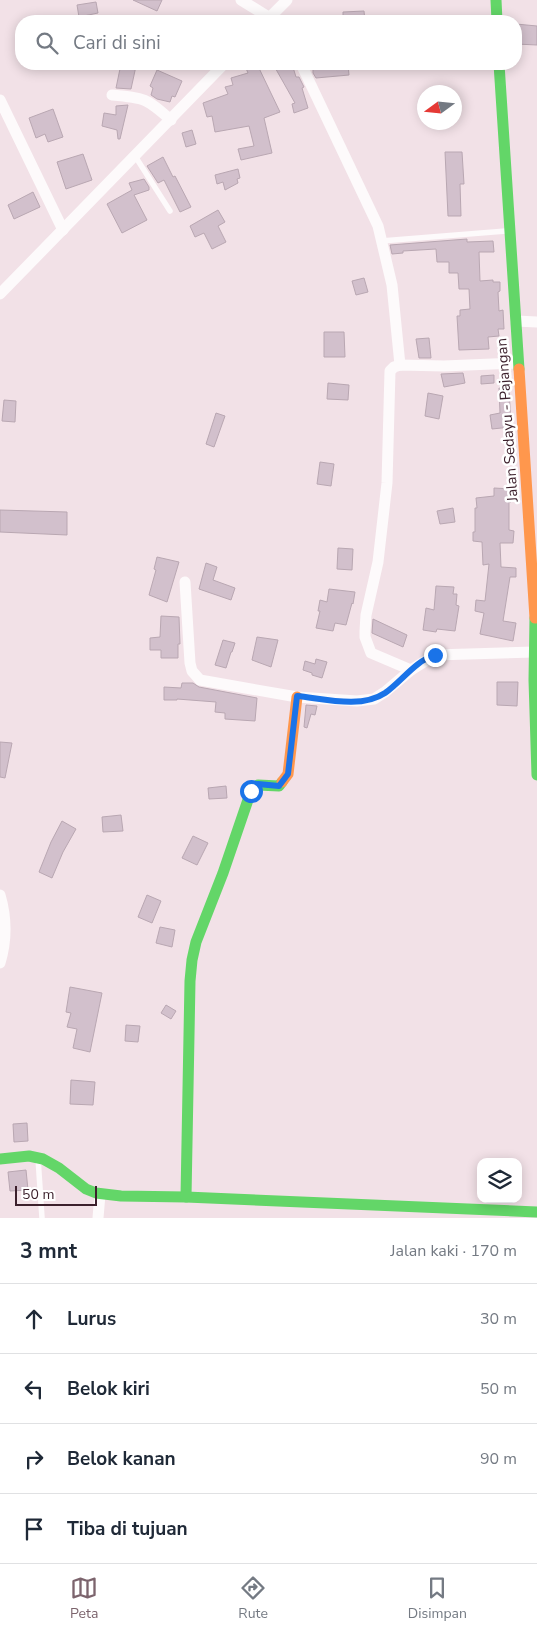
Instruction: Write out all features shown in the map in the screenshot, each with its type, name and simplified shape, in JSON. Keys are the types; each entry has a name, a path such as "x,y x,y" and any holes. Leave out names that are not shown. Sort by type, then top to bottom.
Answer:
{"street":[{"path":"241,0 263,15"},
{"path":"274,15 287,0"},
{"path":"496,0 497,15"},
{"path":"0,294 218,70"},
{"path":"305,70 378,226 392,285 400,365"},
{"name":"Jalan Sedayu - Pajangan","path":"499,70 534,616 537,775"},
{"path":"112,95 139,97 147,100 171,120"},
{"path":"0,100 63,230"},
{"path":"516,321 537,322"},
{"path":"411,670 372,653 365,637 366,615 378,562 387,484 390,371 400,365 444,366 518,363"},
{"path":"185,582 190,663 196,677 200,680 297,696 357,701 374,699 386,692 411,670 431,656 440,654 534,652"},
{"path":"186,1197 192,960 196,942 223,873 251,791 258,784 279,786 288,774 297,696"},
{"path":"0,896 5,913 7,931 0,963"},
{"path":"0,1159 28,1155 38,1156 49,1160 84,1189 100,1194 537,1212"},
{"path":"98,1218 100,1194"}],"lane":[{"path":"135,156 170,211"},
{"path":"381,241 510,231"},
{"path":"38,1156 42,1218"}],"building":[{"path":"133,0 162,0 157,11"},
{"path":"96,2 98,13 79,15 77,5"},
{"path":"364,11 364,15 343,15 343,12"},
{"path":"522,25 537,26 537,45 522,44"},
{"path":"120,70 135,70 131,89 116,88"},
{"path":"157,70 182,81 175,97 172,96 170,102 157,99 151,95 153,88 150,86"},
{"path":"247,70 260,70 280,112 264,118 272,153 241,160 238,149 254,146 249,126 215,132 212,116 207,117 203,103 228,94 225,87 233,85 231,78 248,73"},
{"path":"276,70 294,70 296,77 299,77 304,87 302,88 308,108 294,113 292,104 295,103"},
{"path":"313,70 349,70 349,75 316,78"},
{"path":"128,105 120,139 118,139 117,130 102,126 104,113 116,115 116,106"},
{"path":"53,109 63,137 48,142 45,134 36,138 29,118"},
{"path":"192,130 196,144 186,147 182,133"},
{"path":"445,152 462,152 464,184 460,184 461,216 448,216"},
{"path":"83,154 92,180 66,189 57,162"},
{"path":"163,157 191,207 180,212 164,180 158,183 147,166"},
{"path":"238,169 240,178 237,179 238,183 225,190 223,182 217,184 215,175"},
{"path":"144,179 149,190 134,195 147,220 122,233 107,204 132,190 129,183"},
{"path":"33,192 40,207 14,219 8,205"},
{"path":"218,210 225,222 218,226 226,242 212,249 204,233 195,237 190,226"},
{"path":"467,239 467,242 493,241 494,252 479,252 480,281 493,280 493,282 500,282 500,291 498,292 499,311 503,310 504,329 498,329 499,336 488,337 489,349 459,350 457,316 460,316 460,310 470,309 469,289 459,289 458,273 449,273 449,262 437,262 436,249 403,251 403,253 392,254 390,245"},
{"path":"364,278 368,292 356,295 352,281"},
{"path":"324,332 344,332 345,357 324,357"},
{"path":"429,338 431,358 419,358 416,339"},
{"path":"463,373 465,383 444,387 441,374"},
{"path":"494,375 494,383 481,384 481,376"},
{"path":"328,383 349,385 348,400 327,399"},
{"path":"499,388 509,388 511,427 492,429 490,415 500,413"},
{"path":"428,393 443,396 439,419 425,416"},
{"path":"4,400 16,401 15,422 2,421"},
{"path":"216,413 225,416 214,447 206,444"},
{"path":"320,462 334,464 331,486 317,484"},
{"path":"494,488 511,489 509,530 514,531 513,543 500,543 501,567 516,568 516,577 510,577 503,621 516,623 513,641 480,634 484,613 475,611 476,600 485,601 489,564 483,565 482,542 473,541 475,508 477,508 476,498 494,496"},
{"path":"453,508 455,522 440,524 437,511"},
{"path":"0,510 67,512 67,535 0,532"},
{"path":"338,548 353,549 352,570 337,569"},
{"path":"157,557 179,562 167,602 149,595 156,570 154,569"},
{"path":"206,563 217,567 213,580 235,588 231,600 199,589"},
{"path":"436,586 454,587 453,594 457,594 456,605 459,606 455,631 437,629 436,632 423,630 426,608 434,610"},
{"path":"329,589 355,592 346,625 335,623 333,631 316,628 320,611 318,611 320,600 327,602"},
{"path":"161,616 179,617 180,644 178,644 178,658 161,658 161,650 150,650 150,638 160,637"},
{"path":"373,619 407,635 403,647 372,633"},
{"path":"257,637 278,640 271,667 252,660"},
{"path":"223,640 235,643 226,668 215,665"},
{"path":"316,659 327,662 322,678 303,670 305,661 315,664"},
{"path":"497,682 518,682 517,706 497,705"},
{"path":"182,683 193,683 199,687 257,698 255,721 225,719 225,713 215,712 216,702 164,700 164,687 181,688"},
{"path":"306,705 317,706 315,715 311,714 307,728 304,727"},
{"path":"0,742 12,743 5,778 0,777"},
{"path":"226,786 227,798 209,799 208,788"},
{"path":"121,815 123,831 103,832 102,817"},
{"path":"62,821 76,829 63,852 52,878 39,872"},
{"path":"193,836 208,843 197,865 182,858"},
{"path":"147,895 161,901 152,923 138,917"},
{"path":"160,927 175,930 172,947 156,943"},
{"path":"70,987 102,993 90,1052 73,1048 77,1029 67,1027 71,1013 66,1012"},
{"path":"166,1005 176,1011 171,1019 161,1013"},
{"path":"126,1025 140,1026 138,1042 125,1041"},
{"path":"71,1080 95,1082 93,1105 70,1104"},
{"path":"27,1123 28,1141 14,1142 13,1124"},
{"path":"26,1170 28,1190 10,1191 8,1172"}],"traffic: fast":[{"path":"496,0 497,15"},
{"path":"499,70 519,369"},
{"path":"535,618 534,680 537,775"},
{"path":"186,1197 190,981 196,942 223,873 251,791 258,785 279,786 282,782"},
{"path":"0,1159 29,1156 43,1159 59,1168 86,1189 96,1193 121,1196 537,1212"}],"traffic: slow":[{"path":"519,369 535,618"},
{"path":"282,782 288,774 297,697"}],"route":[{"path":"251,791 258,784 279,786 288,774 297,696 335,701 374,699 386,692 411,670 435,655"}]}
